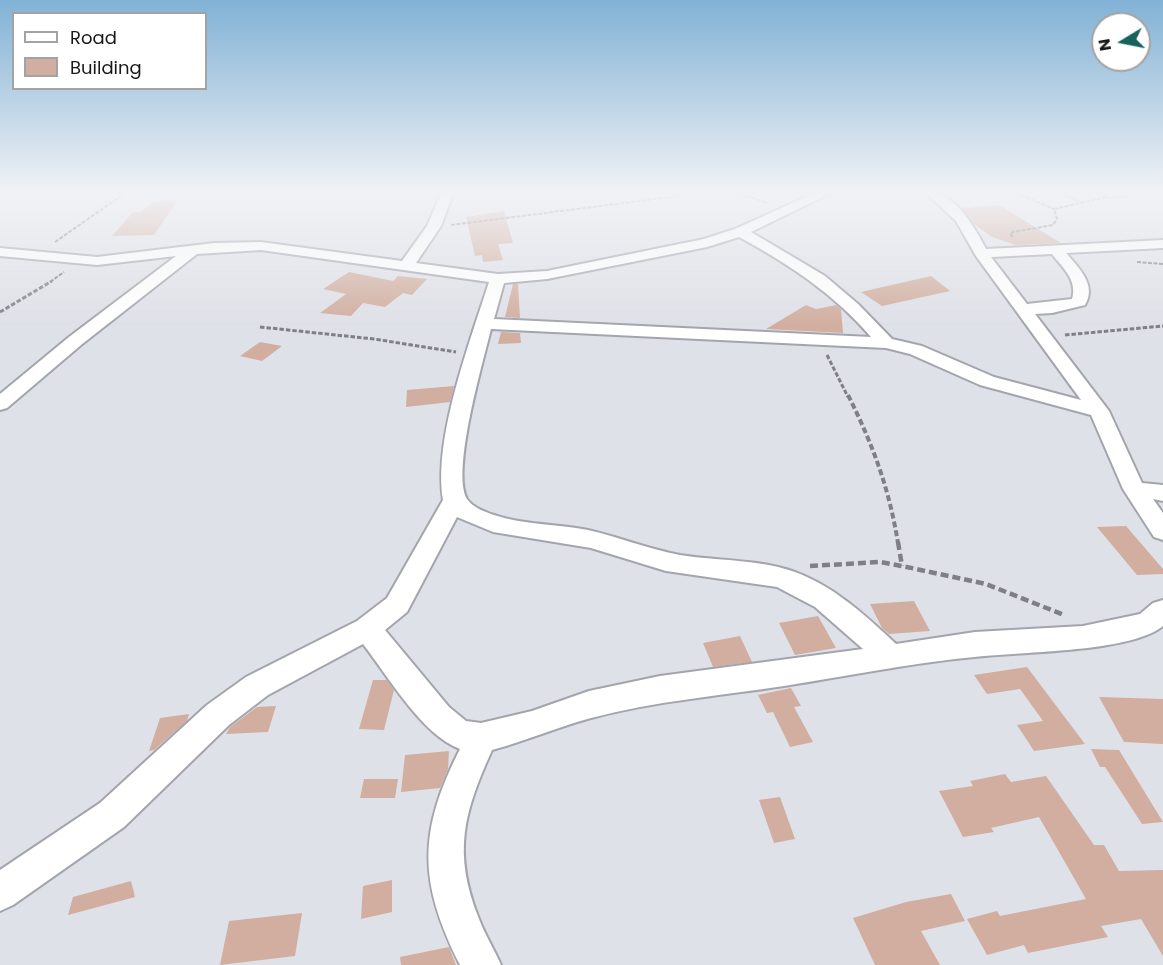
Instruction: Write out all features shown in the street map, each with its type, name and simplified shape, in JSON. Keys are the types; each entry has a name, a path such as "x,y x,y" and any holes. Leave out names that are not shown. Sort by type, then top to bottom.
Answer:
{"street":[{"path":"405,268 427,236"},
{"path":"0,252 77,260 127,259 194,249 261,246 304,250 405,268 498,279 547,275 610,264 707,243 728,236"},
{"path":"747,236 813,272 861,313 886,343"},
{"path":"973,236 981,253 1046,337 1099,411 1134,489 1163,531"},
{"path":"981,253 1163,244"},
{"path":"1025,309 1068,306 1079,302 1083,296 1080,280 1055,248"},
{"path":"0,404 75,341 194,249"},
{"path":"498,279 474,357 454,449 451,483 455,500 466,512 489,522 579,537 681,565 741,569 771,575 799,585 836,608 891,658"},
{"path":"484,324 886,343 916,350 987,381 1099,411"},
{"path":"1134,489 1163,493"},
{"path":"0,892 112,815 172,761 218,715 257,686 367,629 397,605 455,500"},
{"path":"367,629 438,717 459,734 481,738 532,725 589,705 660,689 891,658 975,644 1063,640 1113,633 1149,622 1163,611"},
{"path":"481,738 450,809 444,841 448,875 468,943 481,965"}],"path":[{"path":"36,256 64,236"},
{"path":"1013,236 1034,250"},
{"path":"0,312 36,292 77,260"},
{"path":"1046,337 1163,326"},
{"path":"260,327 374,339 474,357"},
{"path":"818,338 869,437 890,497 902,566"},
{"path":"771,575 813,566 880,562 986,584 1113,633"}],"building":[{"path":"470,236 511,236 513,243 498,244 503,260 483,262 482,255 475,256"},
{"path":"1050,236 1061,243 1016,245 992,237"},
{"path":"349,272 393,281 398,276 427,279 412,295 403,293 385,307 363,303 351,316 320,313 346,294 323,289"},
{"path":"931,276 950,291 882,306 861,292"},
{"path":"513,284 518,284 520,318 505,317"},
{"path":"806,305 816,309 836,305 841,309 843,333 766,329"},
{"path":"501,332 520,333 521,343 498,344"},
{"path":"260,342 282,346 262,361 240,356"},
{"path":"454,386 450,402 406,407 407,390"},
{"path":"1126,526 1163,569 1163,574 1137,575 1097,527"},
{"path":"914,601 930,631 889,634 882,628 870,604"},
{"path":"818,616 836,648 795,655 779,623"},
{"path":"740,636 752,662 713,667 703,643"},
{"path":"1027,667 1085,744 1034,751 1017,725 1043,721 1020,689 987,694 974,675"},
{"path":"373,680 387,680 394,690 384,730 359,729"},
{"path":"791,688 801,706 794,707 813,742 790,747 773,712 767,713 758,695"},
{"path":"1099,697 1163,699 1163,744 1124,742"},
{"path":"276,706 268,732 226,734 230,727 257,707"},
{"path":"189,714 187,721 154,750 149,751 160,718"},
{"path":"1091,749 1119,750 1163,822 1142,824 1105,767 1100,767"},
{"path":"449,751 448,769 440,788 401,792 405,755"},
{"path":"1005,774 1011,782 1046,776 1094,845 1104,845 1119,871 1163,870 1163,956 1141,919 1101,926 1108,937 1028,953 1024,945 987,955 967,919 997,911 1000,916 1086,899 1039,817 991,828 994,832 963,837 939,791 973,786 970,781"},
{"path":"364,779 398,779 395,798 360,798"},
{"path":"780,797 795,839 774,843 759,800"},
{"path":"392,880 392,912 361,919 363,886"},
{"path":"131,881 135,897 68,915 73,897"},
{"path":"951,894 965,921 921,931 940,965 875,965 853,918 906,902"},
{"path":"302,913 295,956 220,965 229,921"},
{"path":"449,947 456,965 401,965 400,957"}]}
